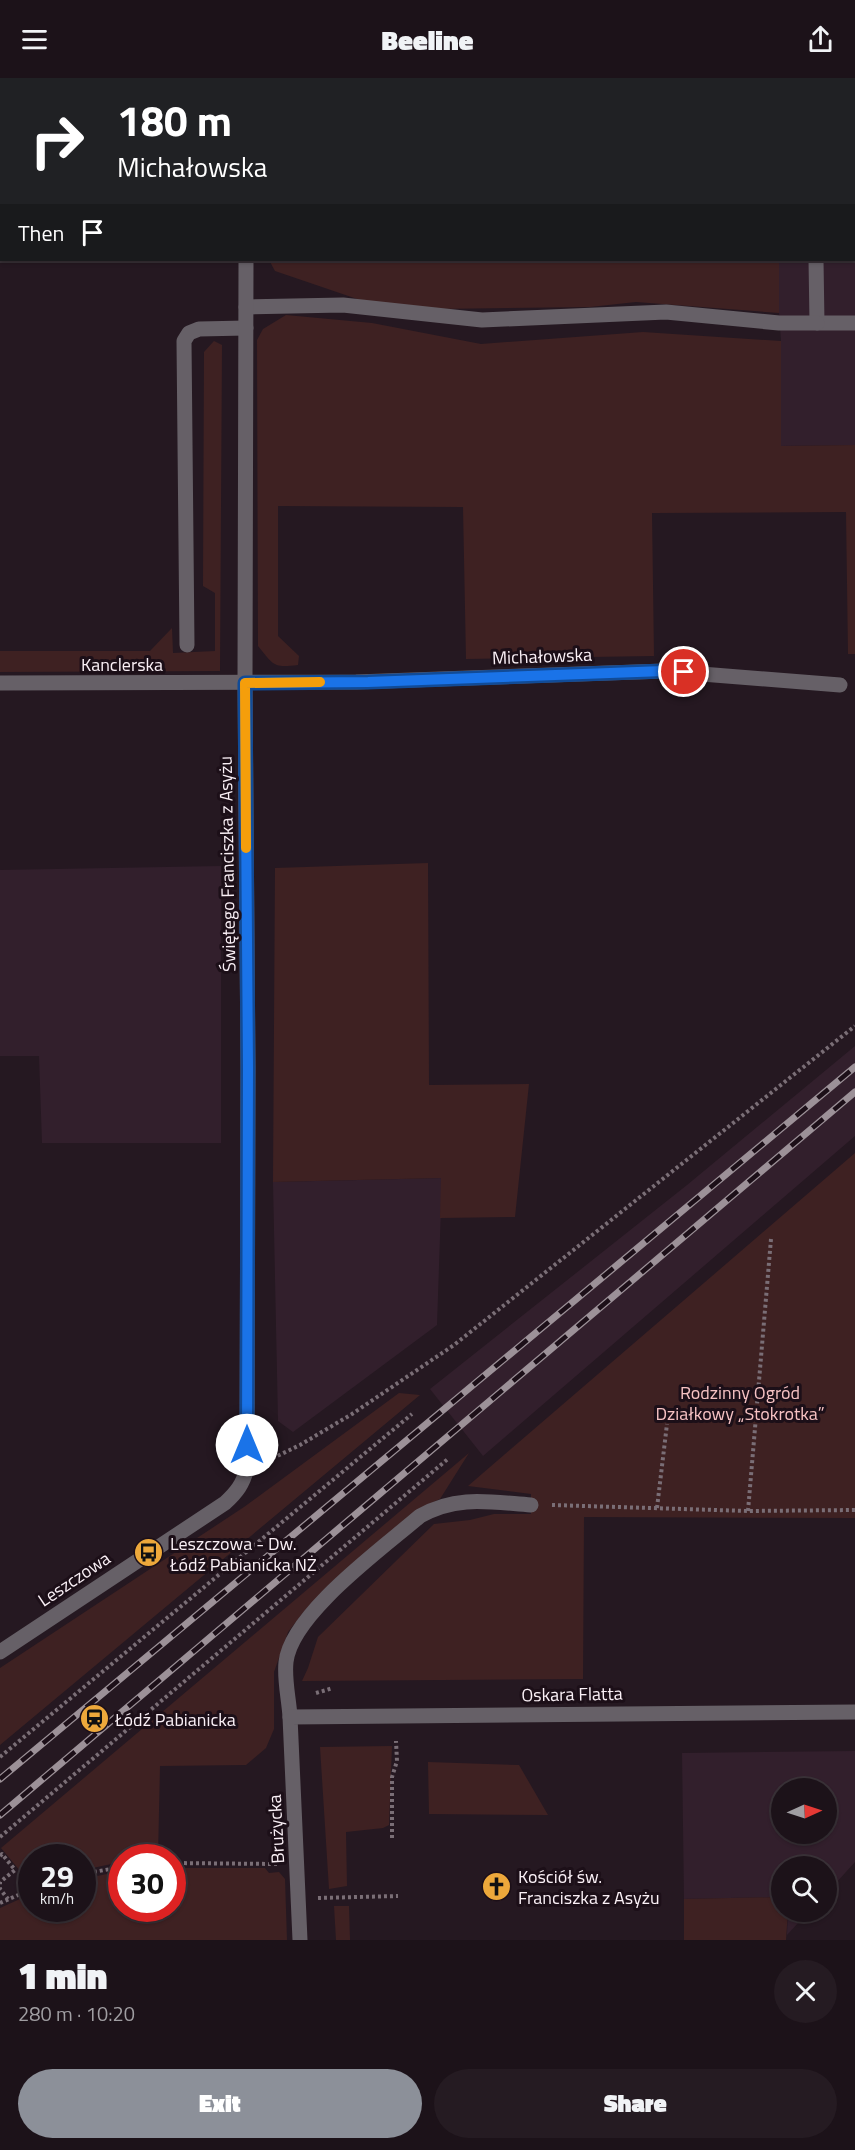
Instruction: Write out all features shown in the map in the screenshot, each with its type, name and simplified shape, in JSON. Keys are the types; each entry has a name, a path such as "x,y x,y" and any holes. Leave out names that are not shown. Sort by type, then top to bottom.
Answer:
{"street":[{"name":"Świętego Franciszka z Asyżu","path":"246,261 247,1468"},
{"path":"816,261 817,323"},
{"path":"246,307 343,305 482,320 666,312 779,323 855,323"},
{"path":"187,645 184,341 189,333 199,329 246,328"},
{"name":"Michałowska","path":"245,683 368,682 664,671 840,685"},
{"name":"Kanclerska","path":"0,683 245,683"},
{"name":"Leszczowa","path":"0,1652 225,1503 243,1483 247,1468"},
{"name":"Brużycka","path":"300,1940 290,1717 285,1663 294,1635 308,1617 338,1587 420,1516 432,1509 461,1502 531,1504"},
{"name":"Oskara Flatta","path":"290,1717 855,1712"}],"path":[{"path":"247,1468 272,1460 300,1445 352,1414 454,1345 855,1026"},
{"path":"748,1511 771,1239"},
{"path":"0,1757 412,1414"},
{"path":"657,1508 668,1424"},
{"path":"0,1837 449,1458"},
{"path":"531,1504 748,1511 855,1510"},
{"path":"392,1838 392,1777 397,1761 396,1741"},
{"path":"0,1856 2,1854 15,1870 0,1882 0,1889 8,1899"},
{"path":"186,1863 297,1864"},
{"path":"0,1903 18,1895"},
{"path":"298,1898 398,1896"}],"shaded area":[{"path":"294,261 468,261 294,262"},
{"path":"779,261 855,261 855,445 781,446"},
{"path":"221,866 221,1143 42,1143 39,1056 0,1056 0,870"},
{"path":"855,1046 855,1136 483,1456 430,1389 687,1185"},
{"path":"442,1178 437,1325 293,1432 278,1421 273,1182"},
{"path":"855,1751 855,1862 837,1882 837,1856 771,1856 771,1897 684,1899 682,1753"},
{"path":"788,1922 799,1922 787,1935"}],"green space":[{"path":"270,261 779,261 779,313 636,302 590,307 435,309 366,302 275,271"},
{"path":"286,315 372,323 481,344 643,332 781,341 781,446 855,445 855,654 848,654 846,512 652,513 654,656 466,659 463,507 278,506 278,636 299,656 298,665 274,664 258,646 257,340 263,329"},
{"path":"214,341 222,345 220,671 0,672 0,651 150,651 172,628 173,653 215,651 215,593 203,586 204,352"},
{"path":"428,863 429,1085 529,1084 515,1217 440,1218 441,1178 273,1182 275,868"},
{"name":"Rodzinny Ogród Działkowy „Stokrotka”","path":"855,1153 855,1518 584,1517 583,1679 302,1681 318,1637 434,1524 470,1520 494,1514 531,1514 531,1494 468,1486"},
{"path":"399,1393 420,1395 0,1745 0,1668 244,1507"},
{"path":"469,1453 440,1499 422,1507 331,1585 306,1609 288,1632 274,1672 274,1729 266,1748 246,1765 160,1766 158,1844 108,1844 108,1865 96,1867 96,1844 18,1844 18,1868 1,1848"},
{"path":"392,1746 389,1825 383,1828 346,1832 347,1886 329,1889 320,1747"},
{"path":"428,1762 519,1765 548,1815 429,1814"},
{"path":"186,1868 265,1868 269,1873 279,1872 285,1879 287,1940 0,1940 0,1908 18,1900 18,1922 96,1922 96,1876 108,1874 108,1922 186,1922"},
{"path":"771,1897 771,1922 787,1922 786,1940 684,1940 684,1899"},
{"path":"334,1906 349,1906 350,1940 336,1940"}],"railway":[{"path":"0,1779 855,1067"},
{"path":"0,1815 855,1092"}],"slow traffic":[{"path":"246,848 245,683 320,682"}],"place":[{"name":"Leszczowa - Dw. Łódź Pabianicka NŻ","path":"149,1553"},
{"name":"Łódź Pabianicka","path":"94,1719"},
{"name":"Kościół św. Franciszka z Asyżu","path":"497,1886"}],"route":[{"path":"247,1445 248,1067 245,683 368,682 684,672"}]}
